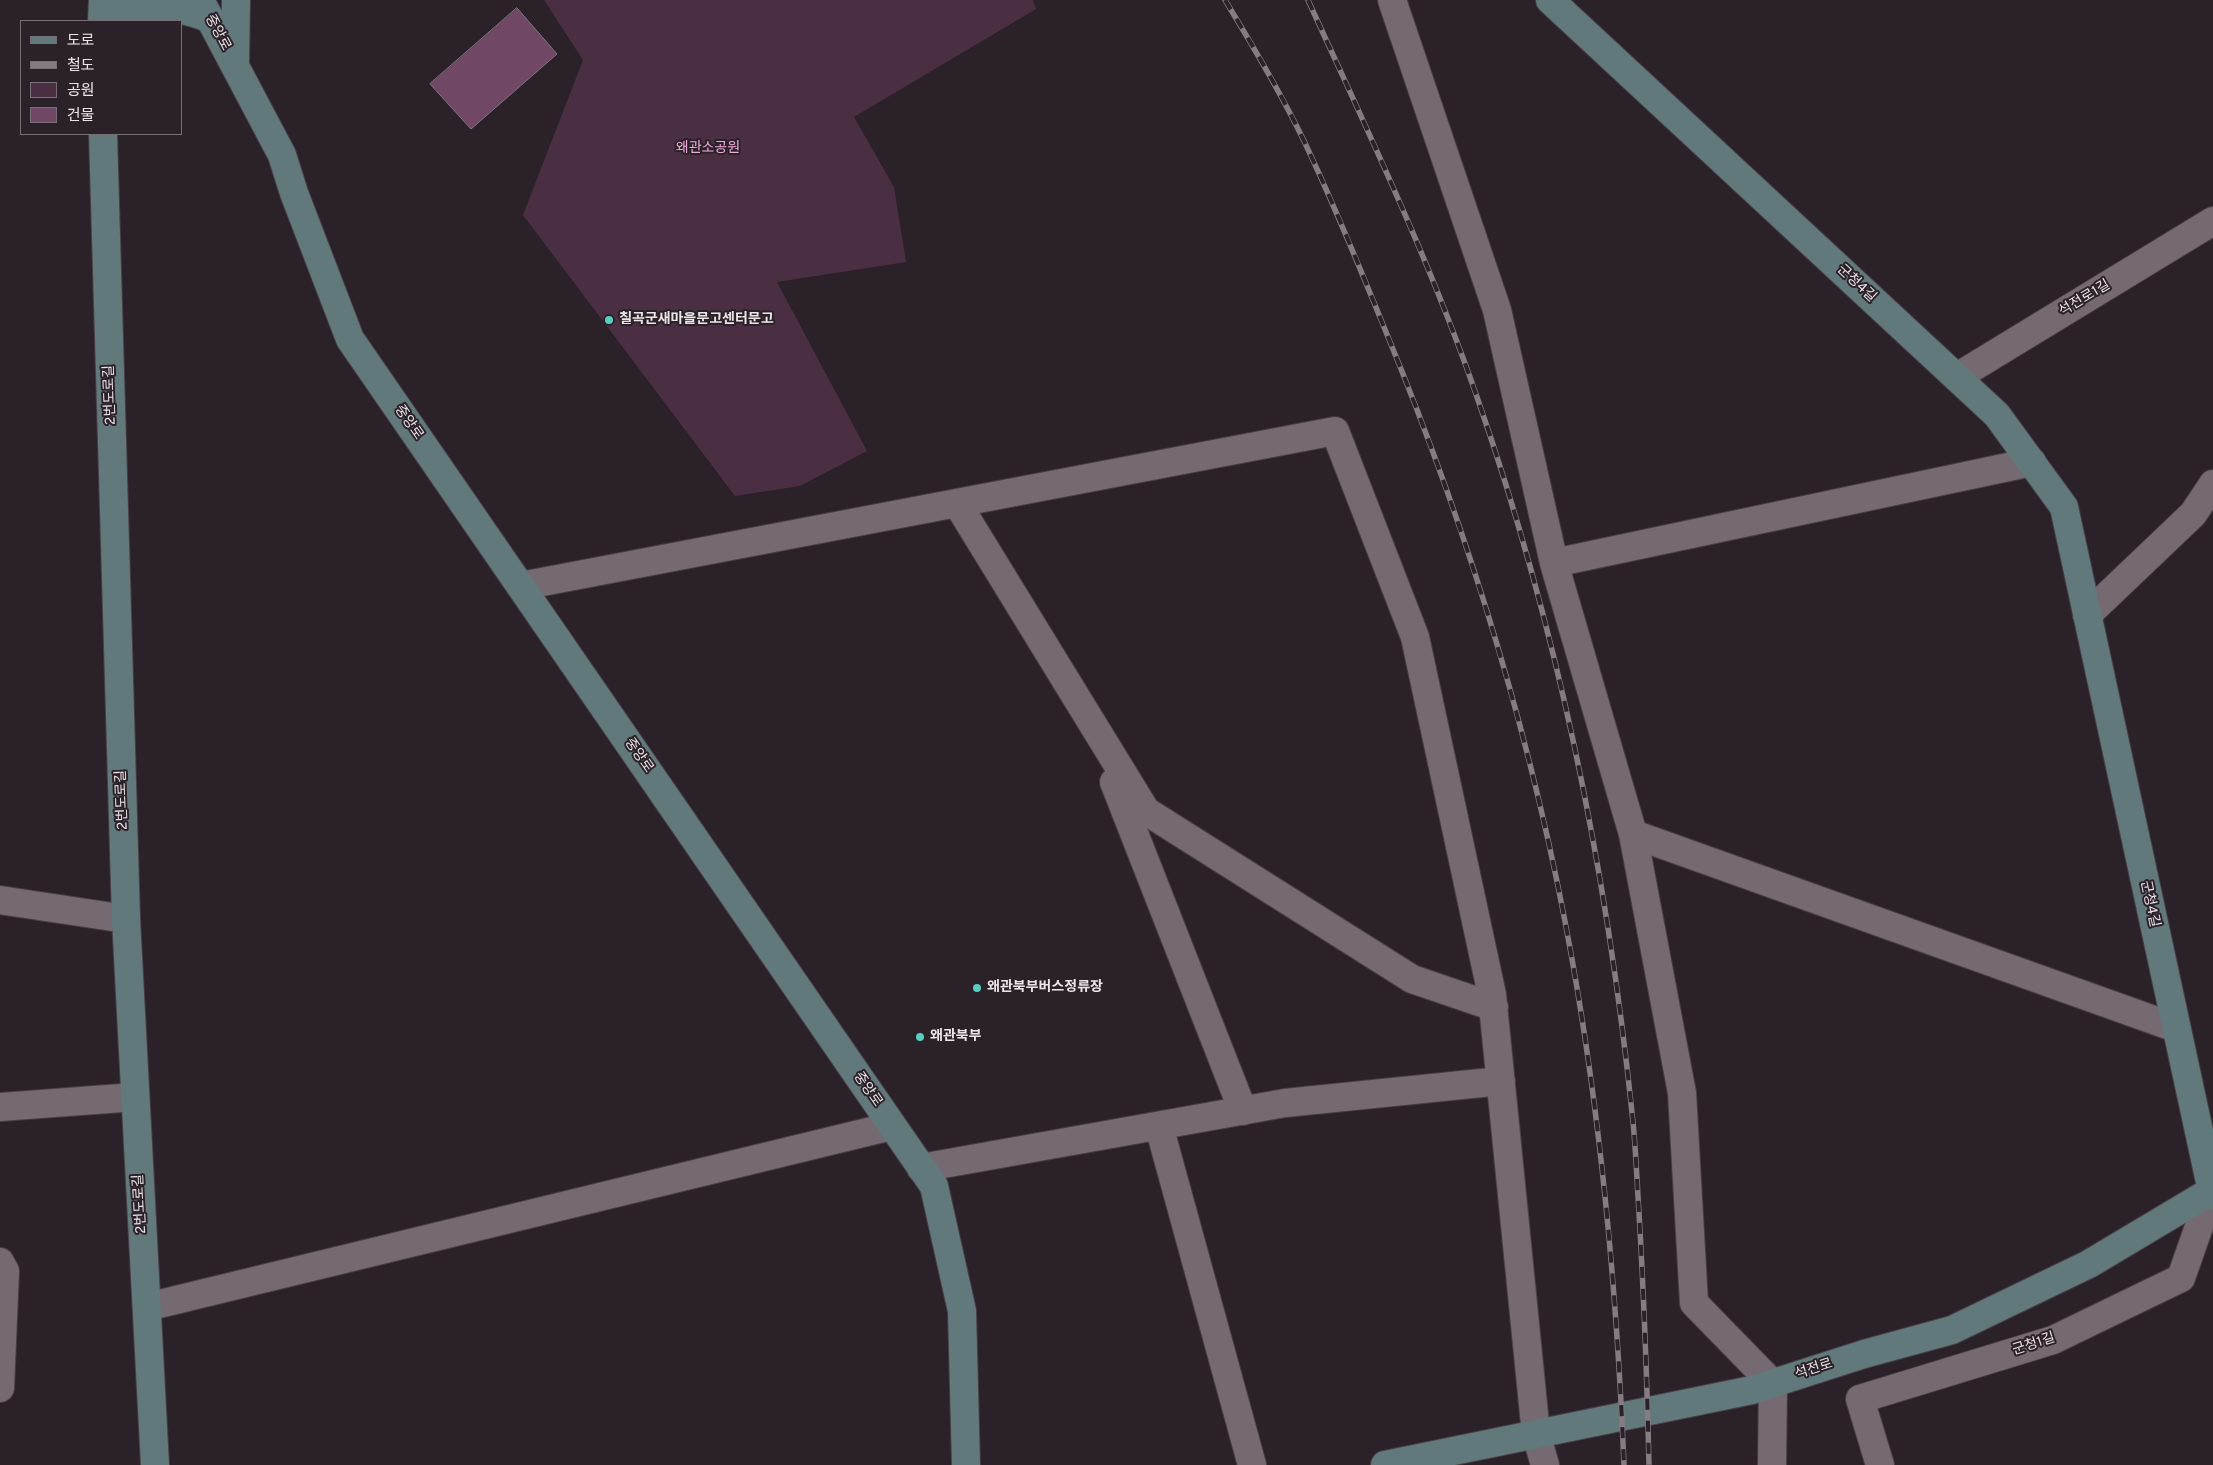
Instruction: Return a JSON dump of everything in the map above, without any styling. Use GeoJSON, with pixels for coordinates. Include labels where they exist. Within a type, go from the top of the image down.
{"type":"FeatureCollection","features":[{"type":"Feature","properties":{"kind":"street","name":"중앙로"},"geometry":{"type":"LineString","coordinates":[[235,66],[236,0]]}},
{"type":"Feature","properties":{"kind":"street"},"geometry":{"type":"LineString","coordinates":[[1392,0],[1497,310],[1554,563],[1633,834],[1682,1093],[1694,1303],[1773,1384],[1772,1465]]}},
{"type":"Feature","properties":{"kind":"street","name":"군청4길"},"geometry":{"type":"LineString","coordinates":[[1550,0],[1997,415],[2064,508],[2212,1193]]}},
{"type":"Feature","properties":{"kind":"street"},"geometry":{"type":"LineString","coordinates":[[114,11],[140,7],[204,9]]}},
{"type":"Feature","properties":{"kind":"street","name":"중앙로"},"geometry":{"type":"LineString","coordinates":[[204,9],[282,155],[294,193],[350,339],[934,1186],[962,1311],[966,1465]]}},
{"type":"Feature","properties":{"kind":"street","name":"2번도로길"},"geometry":{"type":"LineString","coordinates":[[103,135],[126,918],[155,1465]]}},
{"type":"Feature","properties":{"kind":"street","name":"석전로1길"},"geometry":{"type":"LineString","coordinates":[[1957,377],[2213,221]]}},
{"type":"Feature","properties":{"kind":"street"},"geometry":{"type":"LineString","coordinates":[[521,586],[1335,430],[1415,637],[1494,1007],[1536,1434],[1545,1465]]}},
{"type":"Feature","properties":{"kind":"street"},"geometry":{"type":"LineString","coordinates":[[1554,563],[2032,462]]}},
{"type":"Feature","properties":{"kind":"street"},"geometry":{"type":"LineString","coordinates":[[2087,615],[2193,514],[2213,484]]}},
{"type":"Feature","properties":{"kind":"street"},"geometry":{"type":"LineString","coordinates":[[957,503],[1146,811],[1412,979],[1494,1007]]}},
{"type":"Feature","properties":{"kind":"street"},"geometry":{"type":"LineString","coordinates":[[1088,716],[1243,1111]]}},
{"type":"Feature","properties":{"kind":"street"},"geometry":{"type":"LineString","coordinates":[[1633,834],[2176,1028]]}},
{"type":"Feature","properties":{"kind":"street"},"geometry":{"type":"LineString","coordinates":[[0,900],[126,918]]}},
{"type":"Feature","properties":{"kind":"street"},"geometry":{"type":"LineString","coordinates":[[921,1168],[1285,1103],[1501,1081]]}},
{"type":"Feature","properties":{"kind":"street"},"geometry":{"type":"LineString","coordinates":[[0,1107],[135,1097]]}},
{"type":"Feature","properties":{"kind":"street"},"geometry":{"type":"LineString","coordinates":[[146,1307],[892,1126]]}},
{"type":"Feature","properties":{"kind":"street"},"geometry":{"type":"LineString","coordinates":[[1159,1126],[1252,1465]]}},
{"type":"Feature","properties":{"kind":"street","name":"석전로"},"geometry":{"type":"LineString","coordinates":[[1385,1465],[1752,1390],[1864,1354],[1952,1330],[2089,1264],[2212,1193]]}},
{"type":"Feature","properties":{"kind":"street","name":"군청1길"},"geometry":{"type":"LineString","coordinates":[[1880,1465],[1860,1399],[2053,1340],[2181,1278],[2212,1193]]}},
{"type":"Feature","properties":{"kind":"street"},"geometry":{"type":"LineString","coordinates":[[0,1262],[5,1271],[0,1388]]}},
{"type":"Feature","properties":{"kind":"green space","name":"왜관소공원"},"geometry":{"type":"Polygon","coordinates":[[[544,0],[1033,0],[1036,9],[854,117],[894,187],[906,262],[777,282],[867,451],[800,486],[735,496],[523,215],[583,60],[544,0]]]}},
{"type":"Feature","properties":{"kind":"building"},"geometry":{"type":"Polygon","coordinates":[[[517,8],[557,54],[471,129],[430,84],[517,8]]]}},
{"type":"Feature","properties":{"kind":"railway"},"geometry":{"type":"LineString","coordinates":[[1225,0],[1276,87],[1304,141],[1376,308],[1445,485],[1496,641],[1518,720],[1539,799],[1557,879],[1583,1022],[1592,1085],[1607,1212],[1617,1338],[1624,1465]]}},
{"type":"Feature","properties":{"kind":"railway"},"geometry":{"type":"LineString","coordinates":[[1308,0],[1398,198],[1460,349],[1507,488],[1556,666],[1576,756],[1610,939],[1633,1122],[1644,1308],[1649,1465]]}},
{"type":"Feature","properties":{"kind":"place","name":"칠곡군새마을문고센터문고"},"geometry":{"type":"Point","coordinates":[609,320]}},
{"type":"Feature","properties":{"kind":"place","name":"왜관북부버스정류장"},"geometry":{"type":"Point","coordinates":[977,988]}},
{"type":"Feature","properties":{"kind":"place","name":"왜관북부"},"geometry":{"type":"Point","coordinates":[920,1037]}}]}
